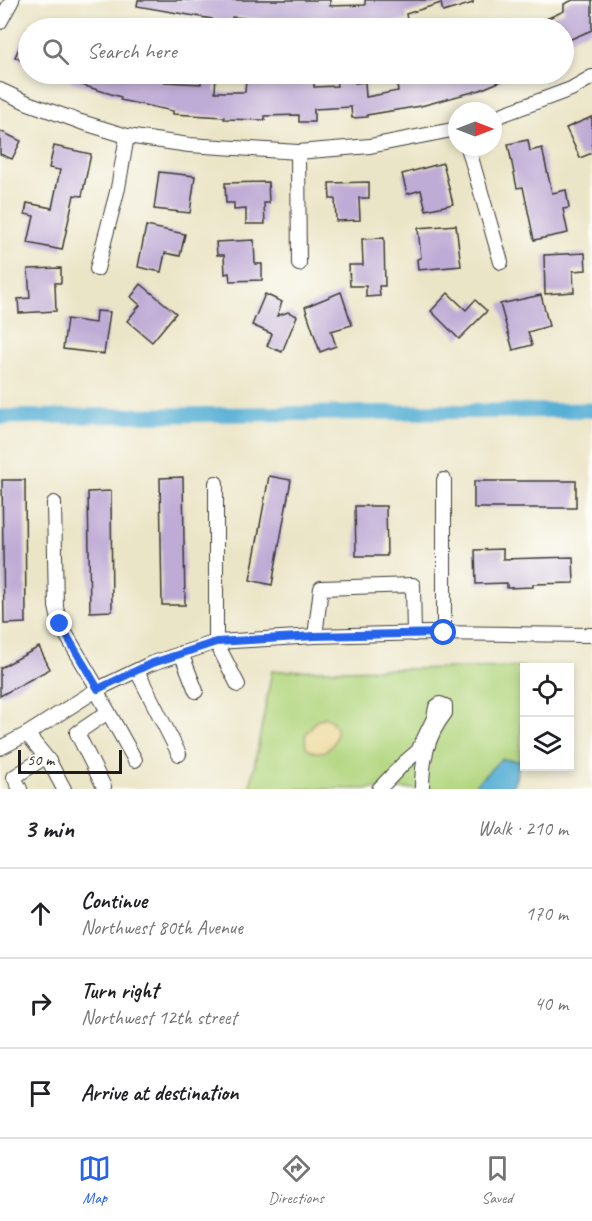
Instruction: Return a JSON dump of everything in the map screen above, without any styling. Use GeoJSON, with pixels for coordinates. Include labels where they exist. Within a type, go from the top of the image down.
{"type":"FeatureCollection","features":[{"type":"Feature","properties":{"kind":"street"},"geometry":{"type":"LineString","coordinates":[[0,22],[12,0]]}},
{"type":"Feature","properties":{"kind":"street"},"geometry":{"type":"LineString","coordinates":[[502,115],[571,89],[592,77]]}},
{"type":"Feature","properties":{"kind":"street"},"geometry":{"type":"LineString","coordinates":[[0,90],[28,103],[127,136],[189,145],[298,152],[370,146],[448,131]]}},
{"type":"Feature","properties":{"kind":"street"},"geometry":{"type":"LineString","coordinates":[[98,269],[118,188],[127,136]]}},
{"type":"Feature","properties":{"kind":"street"},"geometry":{"type":"LineString","coordinates":[[298,152],[299,264]]}},
{"type":"Feature","properties":{"kind":"street"},"geometry":{"type":"LineString","coordinates":[[471,156],[501,261]]}},
{"type":"Feature","properties":{"kind":"street"},"geometry":{"type":"LineString","coordinates":[[444,480],[444,633]]}},
{"type":"Feature","properties":{"kind":"street"},"geometry":{"type":"LineString","coordinates":[[216,483],[216,642],[237,685]]}},
{"type":"Feature","properties":{"kind":"street"},"geometry":{"type":"LineString","coordinates":[[54,503],[56,607],[60,624],[135,760]]}},
{"type":"Feature","properties":{"kind":"street"},"geometry":{"type":"LineString","coordinates":[[315,636],[321,588],[413,585],[414,633]]}},
{"type":"Feature","properties":{"kind":"street"},"geometry":{"type":"LineString","coordinates":[[0,748],[27,734],[97,690],[181,653],[216,642],[414,633],[592,635]]}},
{"type":"Feature","properties":{"kind":"street"},"geometry":{"type":"LineString","coordinates":[[181,653],[196,691]]}},
{"type":"Feature","properties":{"kind":"street"},"geometry":{"type":"LineString","coordinates":[[137,671],[179,754]]}},
{"type":"Feature","properties":{"kind":"street"},"geometry":{"type":"LineString","coordinates":[[379,789],[404,762],[418,751],[434,718],[436,707],[440,704],[445,706],[445,713],[434,729],[424,753],[422,789]]}},
{"type":"Feature","properties":{"kind":"street"},"geometry":{"type":"LineString","coordinates":[[104,787],[77,733],[108,712]]}},
{"type":"Feature","properties":{"kind":"street"},"geometry":{"type":"LineString","coordinates":[[27,734],[45,757],[64,789]]}},
{"type":"Feature","properties":{"kind":"street"},"geometry":{"type":"LineString","coordinates":[[20,789],[14,777],[45,757]]}},
{"type":"Feature","properties":{"kind":"green space"},"geometry":{"type":"Polygon","coordinates":[[[520,667],[520,761],[513,789],[250,789],[272,671],[520,667]]]}},
{"type":"Feature","properties":{"kind":"sand"},"geometry":{"type":"Polygon","coordinates":[[[325,717],[333,723],[336,737],[328,749],[314,752],[306,747],[305,735],[316,721],[325,717]]]}},
{"type":"Feature","properties":{"kind":"water"},"geometry":{"type":"Polygon","coordinates":[[[501,759],[520,761],[513,789],[471,789],[501,759]]]}},
{"type":"Feature","properties":{"kind":"building"},"geometry":{"type":"Polygon","coordinates":[[[138,0],[330,0],[330,6],[365,5],[365,0],[473,0],[473,3],[443,12],[441,3],[406,14],[407,18],[206,18],[137,6],[138,0]]]}},
{"type":"Feature","properties":{"kind":"building"},"geometry":{"type":"Polygon","coordinates":[[[573,0],[592,0],[592,30],[574,38],[574,18],[548,18],[564,11],[564,4],[573,0]]]}},
{"type":"Feature","properties":{"kind":"building"},"geometry":{"type":"Polygon","coordinates":[[[78,84],[215,84],[215,92],[245,92],[246,84],[314,84],[314,87],[365,84],[366,97],[398,91],[397,84],[494,84],[421,106],[367,115],[367,117],[352,118],[351,107],[314,109],[314,122],[299,122],[299,115],[265,116],[265,120],[173,114],[173,111],[120,100],[121,97],[78,84]]]}},
{"type":"Feature","properties":{"kind":"building"},"geometry":{"type":"Polygon","coordinates":[[[592,117],[592,153],[580,158],[566,128],[592,117]]]}},
{"type":"Feature","properties":{"kind":"building"},"geometry":{"type":"Polygon","coordinates":[[[0,131],[21,141],[12,159],[0,154],[0,131]]]}},
{"type":"Feature","properties":{"kind":"building"},"geometry":{"type":"Polygon","coordinates":[[[528,140],[530,151],[542,148],[552,193],[566,190],[569,208],[563,209],[568,233],[534,240],[523,187],[517,188],[508,144],[528,140]]]}},
{"type":"Feature","properties":{"kind":"building"},"geometry":{"type":"Polygon","coordinates":[[[54,146],[91,154],[82,196],[74,195],[62,250],[28,243],[34,216],[25,214],[27,203],[52,208],[60,170],[49,168],[54,146]]]}},
{"type":"Feature","properties":{"kind":"building"},"geometry":{"type":"Polygon","coordinates":[[[443,163],[453,204],[426,210],[421,190],[407,194],[402,174],[443,163]]]}},
{"type":"Feature","properties":{"kind":"building"},"geometry":{"type":"Polygon","coordinates":[[[159,172],[195,176],[190,213],[154,209],[159,172]]]}},
{"type":"Feature","properties":{"kind":"building"},"geometry":{"type":"Polygon","coordinates":[[[268,182],[269,203],[264,203],[265,224],[246,224],[246,209],[234,210],[234,203],[226,203],[225,183],[268,182]]]}},
{"type":"Feature","properties":{"kind":"building"},"geometry":{"type":"Polygon","coordinates":[[[369,182],[369,198],[359,198],[360,220],[336,221],[335,199],[330,199],[329,183],[369,182]]]}},
{"type":"Feature","properties":{"kind":"building"},"geometry":{"type":"Polygon","coordinates":[[[456,225],[461,266],[418,270],[417,259],[421,258],[418,228],[456,225]]]}},
{"type":"Feature","properties":{"kind":"building"},"geometry":{"type":"Polygon","coordinates":[[[146,226],[185,234],[180,256],[165,253],[161,272],[138,267],[146,226]]]}},
{"type":"Feature","properties":{"kind":"building"},"geometry":{"type":"Polygon","coordinates":[[[384,238],[385,286],[379,286],[380,296],[366,297],[366,286],[350,286],[349,265],[363,265],[362,239],[384,238]]]}},
{"type":"Feature","properties":{"kind":"building"},"geometry":{"type":"Polygon","coordinates":[[[254,240],[255,264],[262,264],[262,280],[230,281],[229,273],[225,274],[224,255],[217,255],[216,242],[254,240]]]}},
{"type":"Feature","properties":{"kind":"building"},"geometry":{"type":"Polygon","coordinates":[[[585,253],[586,270],[573,271],[574,292],[545,294],[544,255],[585,253]]]}},
{"type":"Feature","properties":{"kind":"building"},"geometry":{"type":"Polygon","coordinates":[[[61,268],[61,283],[55,283],[56,311],[19,313],[18,299],[30,298],[28,269],[61,268]]]}},
{"type":"Feature","properties":{"kind":"building"},"geometry":{"type":"Polygon","coordinates":[[[141,284],[176,313],[152,342],[127,321],[140,305],[131,297],[141,284]]]}},
{"type":"Feature","properties":{"kind":"building"},"geometry":{"type":"Polygon","coordinates":[[[341,292],[352,325],[331,331],[336,346],[320,352],[305,307],[341,292]]]}},
{"type":"Feature","properties":{"kind":"building"},"geometry":{"type":"Polygon","coordinates":[[[448,293],[466,310],[475,300],[487,311],[459,339],[431,311],[448,293]]]}},
{"type":"Feature","properties":{"kind":"building"},"geometry":{"type":"Polygon","coordinates":[[[265,294],[282,302],[277,316],[288,312],[297,316],[282,352],[267,346],[272,334],[252,325],[265,294]]]}},
{"type":"Feature","properties":{"kind":"building"},"geometry":{"type":"Polygon","coordinates":[[[541,295],[549,326],[528,332],[532,345],[513,350],[500,304],[541,295]]]}},
{"type":"Feature","properties":{"kind":"building"},"geometry":{"type":"Polygon","coordinates":[[[96,311],[110,312],[104,354],[63,349],[67,319],[95,323],[96,311]]]}},
{"type":"Feature","properties":{"kind":"building"},"geometry":{"type":"Polygon","coordinates":[[[269,476],[291,480],[272,585],[250,580],[269,476]]]}},
{"type":"Feature","properties":{"kind":"building"},"geometry":{"type":"Polygon","coordinates":[[[183,477],[185,605],[162,605],[160,478],[183,477]]]}},
{"type":"Feature","properties":{"kind":"building"},"geometry":{"type":"Polygon","coordinates":[[[2,480],[25,480],[26,623],[4,624],[2,480]]]}},
{"type":"Feature","properties":{"kind":"building"},"geometry":{"type":"Polygon","coordinates":[[[474,481],[576,481],[576,508],[474,508],[474,481]]]}},
{"type":"Feature","properties":{"kind":"building"},"geometry":{"type":"Polygon","coordinates":[[[111,491],[112,611],[90,612],[88,492],[111,491]]]}},
{"type":"Feature","properties":{"kind":"building"},"geometry":{"type":"Polygon","coordinates":[[[355,506],[386,506],[387,556],[356,556],[355,506]]]}},
{"type":"Feature","properties":{"kind":"building"},"geometry":{"type":"Polygon","coordinates":[[[503,549],[503,559],[573,557],[574,583],[533,584],[533,587],[507,588],[507,583],[476,584],[475,550],[503,549]]]}},
{"type":"Feature","properties":{"kind":"building"},"geometry":{"type":"Polygon","coordinates":[[[39,647],[50,669],[0,696],[0,668],[39,647]]]}},
{"type":"Feature","properties":{"kind":"waterway"},"geometry":{"type":"LineString","coordinates":[[0,417],[592,410]]}},
{"type":"Feature","properties":{"kind":"route"},"geometry":{"type":"LineString","coordinates":[[60,624],[98,689],[150,664],[216,642],[315,636],[444,633]]}}]}
